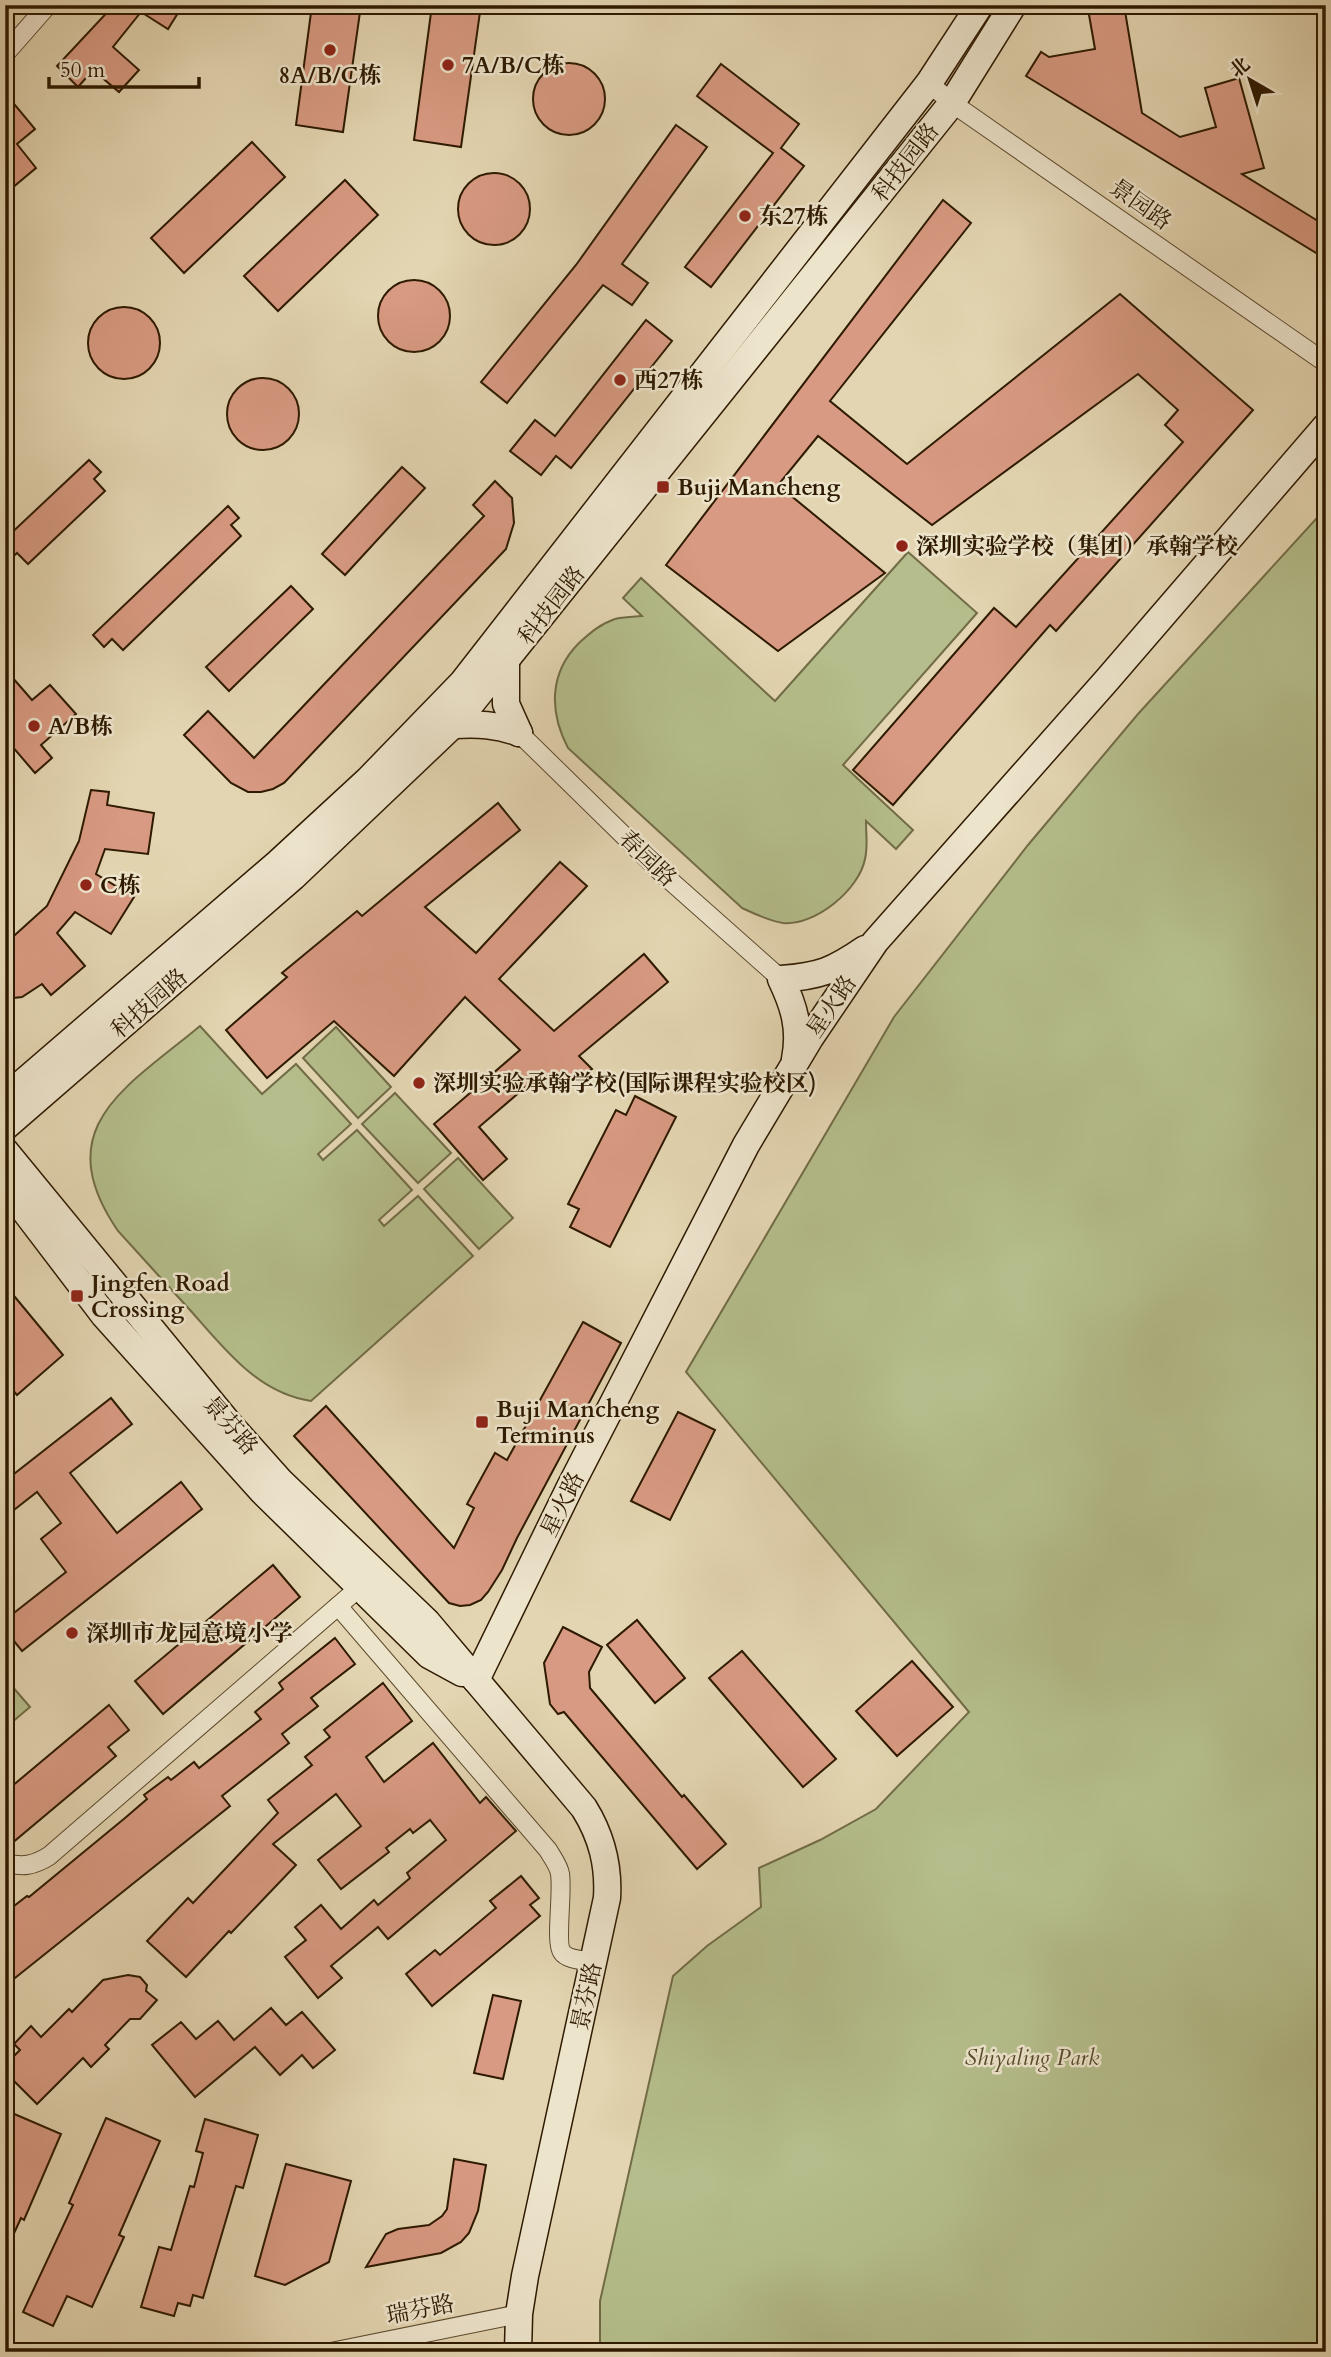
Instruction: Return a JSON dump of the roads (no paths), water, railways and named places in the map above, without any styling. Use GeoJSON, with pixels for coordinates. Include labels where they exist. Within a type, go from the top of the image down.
{"type":"FeatureCollection","features":[{"type":"Feature","properties":{"kind":"street"},"geometry":{"type":"LineString","coordinates":[[5,54],[48,5]]}},
{"type":"Feature","properties":{"kind":"street","name":"科技园路"},"geometry":{"type":"LineString","coordinates":[[5,1098],[278,863],[368,780],[463,682],[929,83],[980,5]]}},
{"type":"Feature","properties":{"kind":"street","name":"科技园路"},"geometry":{"type":"LineString","coordinates":[[5,1127],[293,877],[454,725],[951,103],[1013,5]]}},
{"type":"Feature","properties":{"kind":"street","name":"景园路"},"geometry":{"type":"LineString","coordinates":[[929,83],[951,103],[1326,363]]}},
{"type":"Feature","properties":{"kind":"street","name":"星火路"},"geometry":{"type":"LineString","coordinates":[[476,1680],[570,1487],[727,1181],[794,1062],[875,942],[1107,680],[1326,426]]}},
{"type":"Feature","properties":{"kind":"street","name":"春园路"},"geometry":{"type":"LineString","coordinates":[[506,662],[506,704],[519,733],[665,876],[781,979],[792,1003],[797,1023],[798,1041],[794,1062]]}},
{"type":"Feature","properties":{"kind":"street"},"geometry":{"type":"LineString","coordinates":[[454,725],[488,725],[519,733]]}},
{"type":"Feature","properties":{"kind":"street"},"geometry":{"type":"LineString","coordinates":[[781,979],[817,975],[835,969],[875,942]]}},
{"type":"Feature","properties":{"kind":"street","name":"景芬路"},"geometry":{"type":"LineString","coordinates":[[5,1151],[246,1444],[280,1481],[427,1622],[584,1808],[594,1824],[606,1860],[607,1898],[533,2237],[519,2314],[518,2352]]}},
{"type":"Feature","properties":{"kind":"street","name":"景芬路"},"geometry":{"type":"LineString","coordinates":[[5,1185],[104,1315],[263,1492],[429,1655],[476,1680]]}},
{"type":"Feature","properties":{"kind":"street"},"geometry":{"type":"LineString","coordinates":[[5,1863],[22,1867],[34,1865],[49,1856],[360,1587]]}},
{"type":"Feature","properties":{"kind":"street"},"geometry":{"type":"LineString","coordinates":[[338,1606],[548,1850],[560,1871],[562,1899],[558,1940],[561,1952],[568,1957],[593,1962]]}},
{"type":"Feature","properties":{"kind":"street","name":"瑞芬路"},"geometry":{"type":"LineString","coordinates":[[331,2352],[519,2314]]}},
{"type":"Feature","properties":{"kind":"place","name":"8A/B/C栋"},"geometry":{"type":"Point","coordinates":[330,50]}},
{"type":"Feature","properties":{"kind":"place","name":"7A/B/C栋"},"geometry":{"type":"Point","coordinates":[448,65]}},
{"type":"Feature","properties":{"kind":"place","name":"东27栋"},"geometry":{"type":"Point","coordinates":[745,216]}},
{"type":"Feature","properties":{"kind":"place","name":"西27栋"},"geometry":{"type":"Point","coordinates":[620,380]}},
{"type":"Feature","properties":{"kind":"place","name":"Buji Mancheng"},"geometry":{"type":"Point","coordinates":[663,487]}},
{"type":"Feature","properties":{"kind":"place","name":"深圳实验学校（集团）承翰学校"},"geometry":{"type":"Point","coordinates":[902,546]}},
{"type":"Feature","properties":{"kind":"place","name":"A/B栋"},"geometry":{"type":"Point","coordinates":[34,726]}},
{"type":"Feature","properties":{"kind":"place","name":"C栋"},"geometry":{"type":"Point","coordinates":[86,885]}},
{"type":"Feature","properties":{"kind":"place","name":"深圳实验承翰学校(国际课程实验校区)"},"geometry":{"type":"Point","coordinates":[419,1083]}},
{"type":"Feature","properties":{"kind":"place","name":"Jingfen Road Crossing"},"geometry":{"type":"Point","coordinates":[77,1296]}},
{"type":"Feature","properties":{"kind":"place","name":"Buji Mancheng Terminus"},"geometry":{"type":"Point","coordinates":[482,1422]}},
{"type":"Feature","properties":{"kind":"place","name":"深圳市龙园意境小学"},"geometry":{"type":"Point","coordinates":[72,1633]}},
{"type":"Feature","properties":{"kind":"park label","name":"Shiyaling Park"},"geometry":{"type":"Point","coordinates":[1032,2057]}}]}
